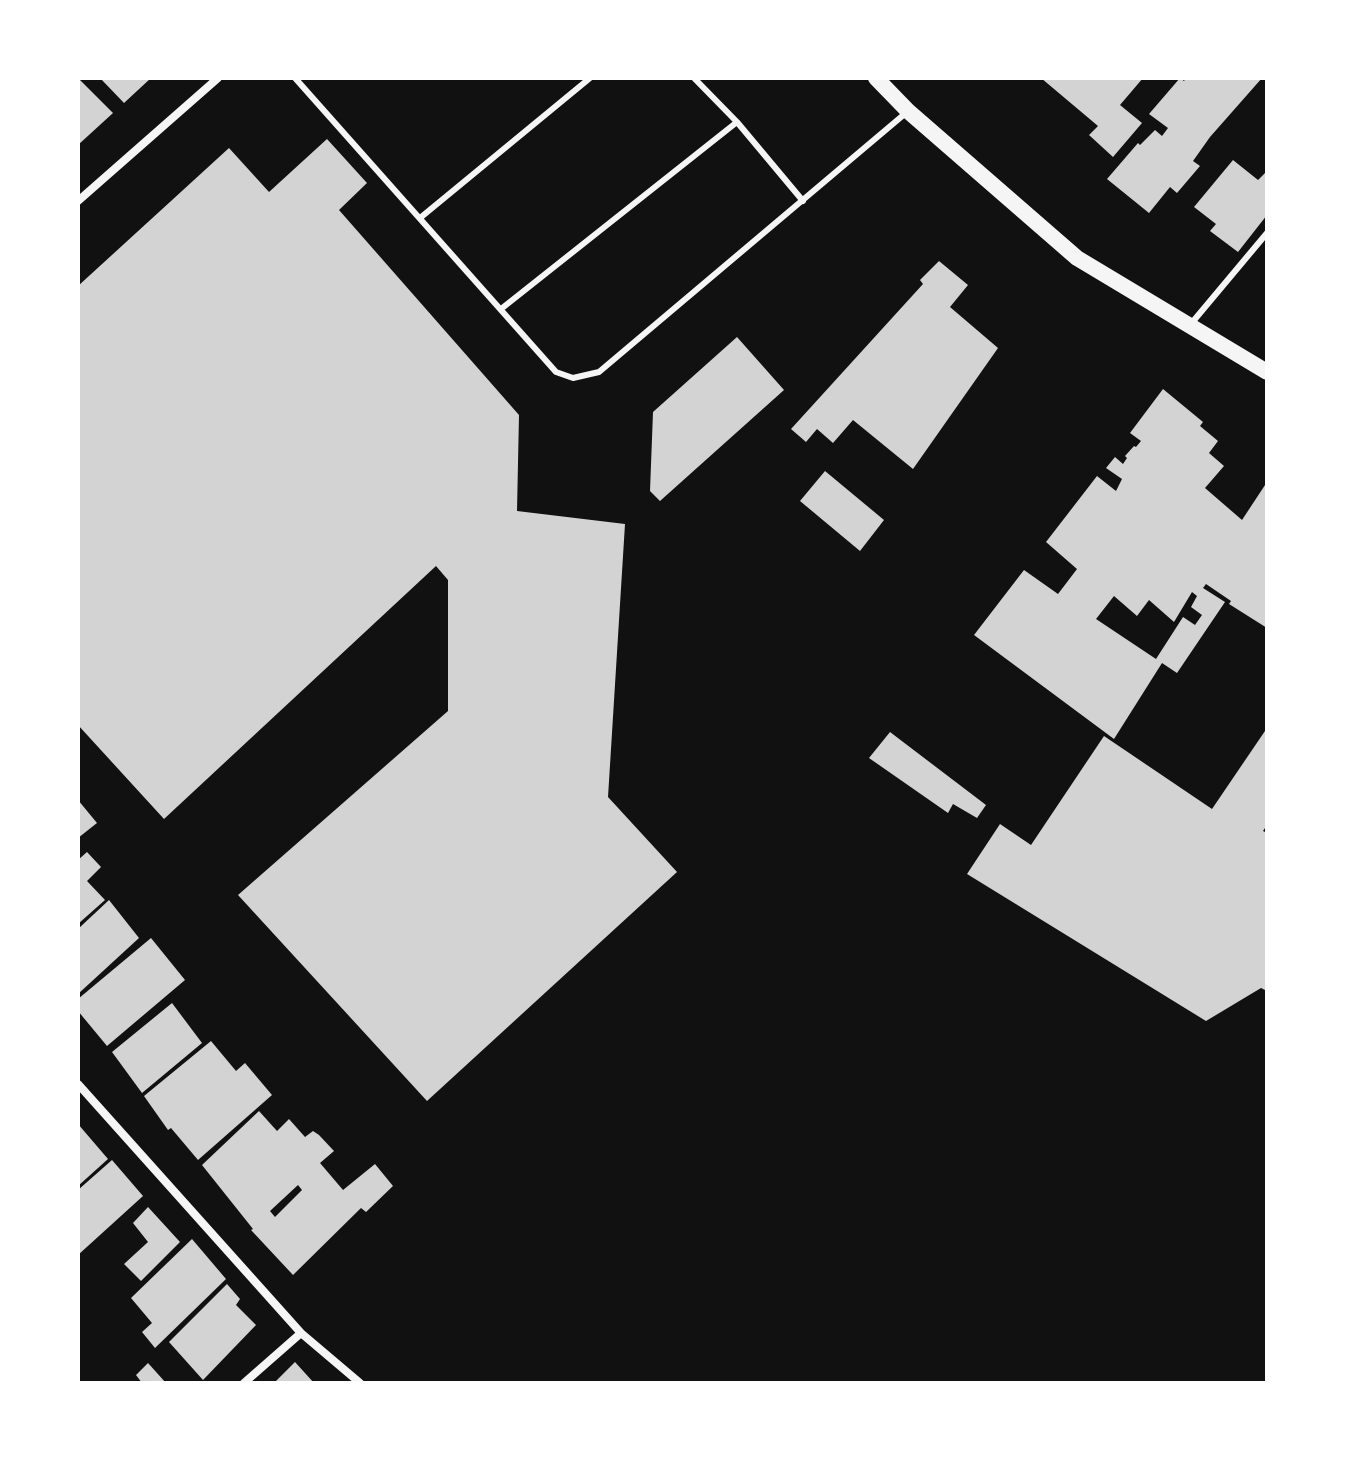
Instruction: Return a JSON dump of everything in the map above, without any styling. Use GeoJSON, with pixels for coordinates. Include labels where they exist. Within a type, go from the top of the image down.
{"type":"FeatureCollection","features":[{"type":"Feature","properties":{"kind":"main road"},"geometry":{"type":"LineString","coordinates":[[876,78],[908,111],[1077,258],[1267,372]]}},
{"type":"Feature","properties":{"kind":"street"},"geometry":{"type":"LineString","coordinates":[[78,201],[218,78]]}},
{"type":"Feature","properties":{"kind":"street"},"geometry":{"type":"LineString","coordinates":[[78,1084],[301,1333],[360,1383]]}},
{"type":"Feature","properties":{"kind":"street"},"geometry":{"type":"LineString","coordinates":[[244,1383],[301,1333]]}},
{"type":"Feature","properties":{"kind":"lane"},"geometry":{"type":"LineString","coordinates":[[295,78],[556,372],[573,378],[599,372],[908,111]]}},
{"type":"Feature","properties":{"kind":"lane"},"geometry":{"type":"LineString","coordinates":[[420,218],[590,78]]}},
{"type":"Feature","properties":{"kind":"lane"},"geometry":{"type":"LineString","coordinates":[[694,78],[737,122],[803,201]]}},
{"type":"Feature","properties":{"kind":"lane"},"geometry":{"type":"LineString","coordinates":[[501,309],[737,122]]}},
{"type":"Feature","properties":{"kind":"lane"},"geometry":{"type":"LineString","coordinates":[[1190,325],[1267,233]]}},
{"type":"Feature","properties":{"kind":"building"},"geometry":{"type":"Polygon","coordinates":[[[78,78],[113,113],[78,145],[78,78]]]}},
{"type":"Feature","properties":{"kind":"building"},"geometry":{"type":"Polygon","coordinates":[[[100,78],[151,78],[124,103],[100,78]]]}},
{"type":"Feature","properties":{"kind":"building"},"geometry":{"type":"Polygon","coordinates":[[[1041,78],[1143,78],[1120,105],[1142,123],[1113,157],[1089,135],[1098,126],[1041,78]]]}},
{"type":"Feature","properties":{"kind":"building"},"geometry":{"type":"Polygon","coordinates":[[[1180,78],[1184,81],[1186,78],[1262,78],[1193,161],[1200,166],[1177,193],[1170,187],[1149,213],[1107,179],[1138,143],[1140,145],[1155,130],[1162,136],[1168,128],[1149,114],[1180,78]]]}},
{"type":"Feature","properties":{"kind":"building"},"geometry":{"type":"Polygon","coordinates":[[[327,139],[367,183],[339,210],[519,415],[517,511],[625,524],[608,797],[677,872],[427,1101],[238,895],[448,711],[448,580],[436,566],[164,819],[78,725],[78,286],[229,148],[269,192],[327,139]]]}},
{"type":"Feature","properties":{"kind":"building"},"geometry":{"type":"Polygon","coordinates":[[[1233,160],[1258,180],[1267,171],[1267,215],[1238,252],[1210,231],[1216,224],[1194,207],[1233,160]]]}},
{"type":"Feature","properties":{"kind":"building"},"geometry":{"type":"Polygon","coordinates":[[[939,261],[968,285],[950,307],[998,348],[913,469],[853,420],[833,443],[817,429],[806,442],[791,429],[923,284],[920,280],[939,261]]]}},
{"type":"Feature","properties":{"kind":"building"},"geometry":{"type":"Polygon","coordinates":[[[737,337],[784,390],[660,501],[650,491],[653,412],[737,337]]]}},
{"type":"Feature","properties":{"kind":"building"},"geometry":{"type":"Polygon","coordinates":[[[1163,389],[1203,422],[1200,426],[1218,441],[1209,453],[1224,466],[1205,488],[1242,520],[1267,482],[1267,628],[1229,604],[1231,601],[1206,584],[1203,588],[1225,602],[1177,673],[1162,663],[1114,739],[974,635],[1024,570],[1058,594],[1077,569],[1046,542],[1097,476],[1116,491],[1122,479],[1106,468],[1115,457],[1123,464],[1127,458],[1125,456],[1141,441],[1130,433],[1163,389]],[[1192,592],[1174,622],[1149,600],[1137,616],[1114,596],[1096,619],[1156,659],[1183,617],[1195,625],[1202,615],[1191,607],[1197,596],[1192,592]]]}},
{"type":"Feature","properties":{"kind":"building"},"geometry":{"type":"Polygon","coordinates":[[[825,471],[884,520],[860,551],[800,501],[825,471]]]}},
{"type":"Feature","properties":{"kind":"building"},"geometry":{"type":"Polygon","coordinates":[[[1267,728],[1267,825],[1263,831],[1267,833],[1267,991],[1261,988],[1206,1021],[967,874],[1000,824],[1031,845],[1104,736],[1212,809],[1267,728]]]}},
{"type":"Feature","properties":{"kind":"building"},"geometry":{"type":"Polygon","coordinates":[[[890,732],[986,805],[977,818],[953,804],[948,813],[869,758],[890,732]]]}},
{"type":"Feature","properties":{"kind":"building"},"geometry":{"type":"Polygon","coordinates":[[[78,800],[97,823],[78,838],[78,800]]]}},
{"type":"Feature","properties":{"kind":"building"},"geometry":{"type":"Polygon","coordinates":[[[87,852],[101,867],[87,881],[105,900],[78,924],[78,860],[87,852]]]}},
{"type":"Feature","properties":{"kind":"building"},"geometry":{"type":"Polygon","coordinates":[[[109,900],[139,938],[78,994],[78,929],[109,900]]]}},
{"type":"Feature","properties":{"kind":"building"},"geometry":{"type":"Polygon","coordinates":[[[151,938],[185,980],[107,1046],[78,1011],[78,999],[151,938]]]}},
{"type":"Feature","properties":{"kind":"building"},"geometry":{"type":"Polygon","coordinates":[[[172,1003],[202,1043],[142,1093],[112,1052],[172,1003]]]}},
{"type":"Feature","properties":{"kind":"building"},"geometry":{"type":"Polygon","coordinates":[[[211,1041],[236,1071],[245,1063],[272,1095],[198,1160],[171,1128],[168,1130],[144,1096],[211,1041]]]}},
{"type":"Feature","properties":{"kind":"building"},"geometry":{"type":"Polygon","coordinates":[[[259,1111],[277,1131],[289,1119],[305,1137],[313,1131],[319,1135],[334,1151],[320,1163],[343,1190],[375,1164],[393,1186],[366,1212],[361,1208],[293,1275],[251,1230],[202,1165],[259,1111]],[[298,1185],[270,1211],[275,1217],[302,1190],[298,1185]]]}},
{"type":"Feature","properties":{"kind":"building"},"geometry":{"type":"Polygon","coordinates":[[[78,1124],[108,1159],[78,1186],[78,1124]]]}},
{"type":"Feature","properties":{"kind":"building"},"geometry":{"type":"Polygon","coordinates":[[[112,1160],[143,1196],[78,1255],[78,1190],[112,1160]]]}},
{"type":"Feature","properties":{"kind":"building"},"geometry":{"type":"Polygon","coordinates":[[[148,1207],[180,1242],[141,1281],[124,1264],[148,1242],[133,1223],[148,1207]]]}},
{"type":"Feature","properties":{"kind":"building"},"geometry":{"type":"Polygon","coordinates":[[[192,1239],[226,1279],[155,1348],[142,1332],[152,1323],[131,1298],[192,1239]]]}},
{"type":"Feature","properties":{"kind":"building"},"geometry":{"type":"Polygon","coordinates":[[[227,1284],[240,1299],[236,1305],[256,1325],[203,1380],[169,1342],[227,1284]]]}},
{"type":"Feature","properties":{"kind":"building"},"geometry":{"type":"Polygon","coordinates":[[[295,1362],[314,1383],[274,1383],[295,1362]]]}},
{"type":"Feature","properties":{"kind":"building"},"geometry":{"type":"Polygon","coordinates":[[[148,1363],[166,1383],[142,1383],[136,1375],[148,1363]]]}}]}
